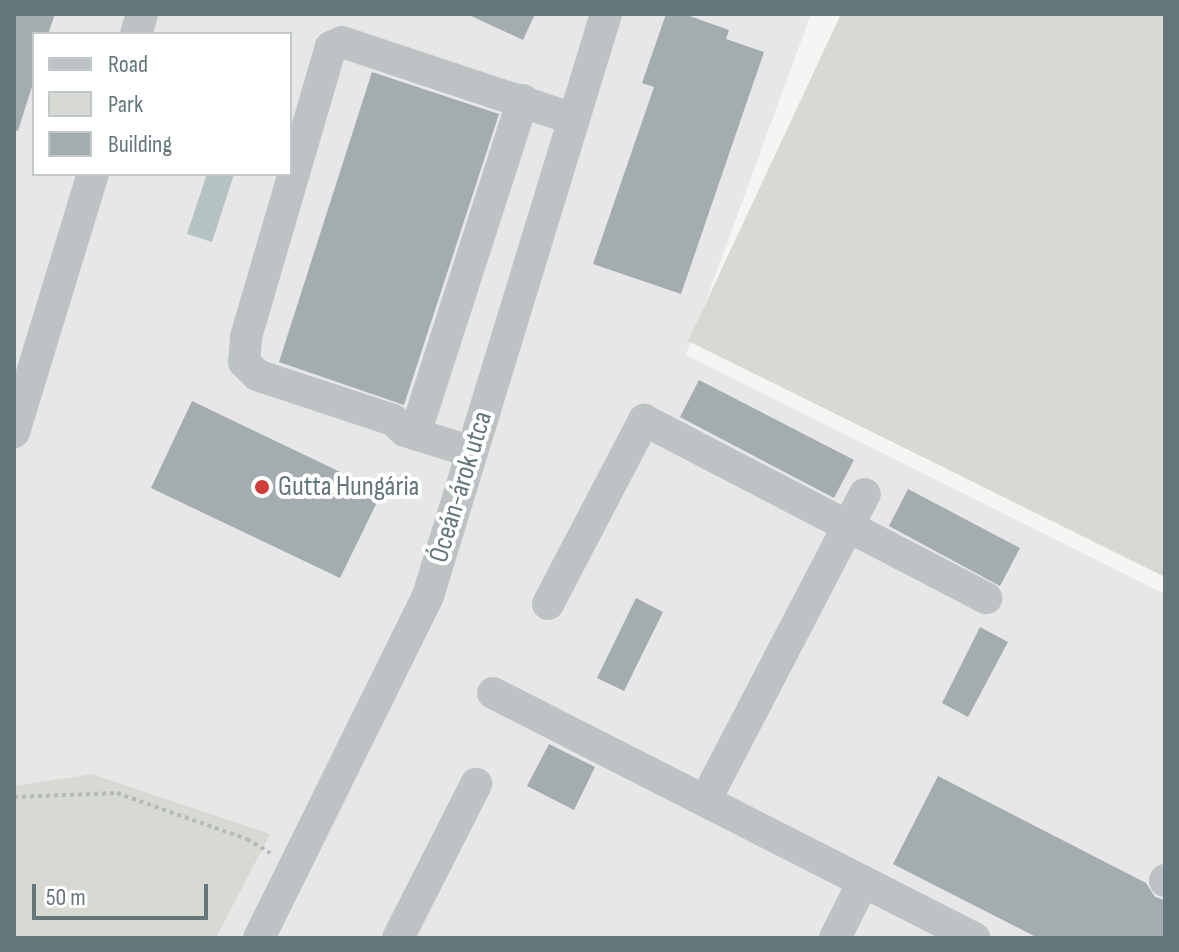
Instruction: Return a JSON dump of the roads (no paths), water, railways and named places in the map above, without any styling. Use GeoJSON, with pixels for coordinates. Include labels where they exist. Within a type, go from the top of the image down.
{"type":"FeatureCollection","features":[{"type":"Feature","properties":{"kind":"lane","name":"Óceán-árok utca"},"geometry":{"type":"LineString","coordinates":[[259,938],[296,870],[428,596],[606,14]]}},
{"type":"Feature","properties":{"kind":"lane"},"geometry":{"type":"LineString","coordinates":[[472,452],[415,434],[393,420],[257,375],[244,362],[246,337],[331,47],[342,42],[574,119]]}},
{"type":"Feature","properties":{"kind":"lane"},"geometry":{"type":"LineString","coordinates":[[415,434],[523,100]]}},
{"type":"Feature","properties":{"kind":"lane"},"geometry":{"type":"LineString","coordinates":[[14,432],[92,176]]}},
{"type":"Feature","properties":{"kind":"lane"},"geometry":{"type":"LineString","coordinates":[[548,604],[644,420],[986,598]]}},
{"type":"Feature","properties":{"kind":"lane"},"geometry":{"type":"LineString","coordinates":[[705,801],[865,494]]}},
{"type":"Feature","properties":{"kind":"lane"},"geometry":{"type":"LineString","coordinates":[[493,693],[974,938]]}},
{"type":"Feature","properties":{"kind":"lane"},"geometry":{"type":"LineString","coordinates":[[398,938],[476,784]]}},
{"type":"Feature","properties":{"kind":"lane"},"geometry":{"type":"LineString","coordinates":[[835,938],[863,882]]}},
{"type":"Feature","properties":{"kind":"place","name":"Gutta Hungária"},"geometry":{"type":"Point","coordinates":[262,487]}}]}
